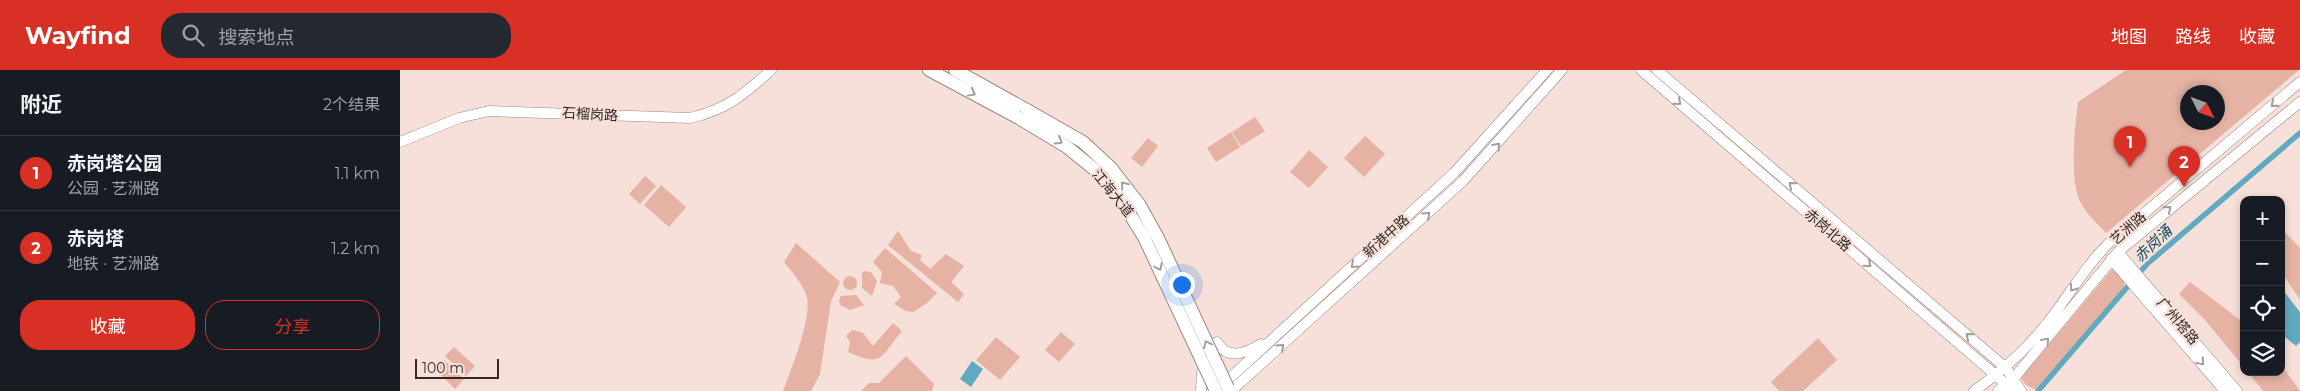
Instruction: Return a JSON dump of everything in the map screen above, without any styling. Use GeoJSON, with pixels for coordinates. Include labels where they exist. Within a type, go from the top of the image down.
{"type":"FeatureCollection","features":[{"type":"Feature","properties":{"kind":"highway","name":"江海大道"},"geometry":{"type":"LineString","coordinates":[[929,70],[1083,142],[1111,168],[1139,204],[1158,238],[1224,390]]}},
{"type":"Feature","properties":{"kind":"highway","name":"江海大道"},"geometry":{"type":"LineString","coordinates":[[955,70],[1022,114]]}},
{"type":"Feature","properties":{"kind":"main road","name":"石榴岗路"},"geometry":{"type":"LineString","coordinates":[[400,142],[459,118],[489,111],[690,118],[719,110],[735,101],[771,70]]}},
{"type":"Feature","properties":{"kind":"main road","name":"新港中路"},"geometry":{"type":"LineString","coordinates":[[1224,390],[1248,362],[1282,330],[1439,188],[1547,70]]}},
{"type":"Feature","properties":{"kind":"main road","name":"新港中路"},"geometry":{"type":"LineString","coordinates":[[1224,390],[1255,370],[1463,181],[1562,70]]}},
{"type":"Feature","properties":{"kind":"main road","name":"赤岗北路"},"geometry":{"type":"LineString","coordinates":[[1641,70],[1998,375],[2008,386],[2021,391]]}},
{"type":"Feature","properties":{"kind":"main road","name":"赤岗北路"},"geometry":{"type":"LineString","coordinates":[[1657,70],[2006,368],[2008,386]]}},
{"type":"Feature","properties":{"kind":"main road","name":"艺洲路"},"geometry":{"type":"LineString","coordinates":[[1974,391],[2006,368],[2044,327],[2102,250],[2300,82]]}},
{"type":"Feature","properties":{"kind":"main road","name":"艺洲路"},"geometry":{"type":"LineString","coordinates":[[2008,386],[2114,256],[2300,102]]}},
{"type":"Feature","properties":{"kind":"main road"},"geometry":{"type":"LineString","coordinates":[[1454,173],[1463,181]]}},
{"type":"Feature","properties":{"kind":"main road"},"geometry":{"type":"LineString","coordinates":[[1439,188],[1447,196]]}},
{"type":"Feature","properties":{"kind":"main road","name":"广州塔路"},"geometry":{"type":"LineString","coordinates":[[2114,256],[2225,391]]}},
{"type":"Feature","properties":{"kind":"main road","name":"广州塔路"},"geometry":{"type":"LineString","coordinates":[[2114,256],[2236,391]]}},
{"type":"Feature","properties":{"kind":"main road"},"geometry":{"type":"LineString","coordinates":[[1217,342],[1223,350],[1237,354],[1252,350],[1282,330]]}},
{"type":"Feature","properties":{"kind":"main road"},"geometry":{"type":"LineString","coordinates":[[1248,362],[1255,370]]}},
{"type":"Feature","properties":{"kind":"main road"},"geometry":{"type":"LineString","coordinates":[[1201,391],[1202,372]]}},
{"type":"Feature","properties":{"kind":"shaded area"},"geometry":{"type":"Polygon","coordinates":[[[2126,70],[2299,70],[2106,233],[2090,216],[2078,196],[2074,175],[2078,102],[2126,70]]]}},
{"type":"Feature","properties":{"kind":"shaded area"},"geometry":{"type":"Polygon","coordinates":[[[1255,117],[1265,131],[1241,146],[1232,132],[1255,117]]]}},
{"type":"Feature","properties":{"kind":"shaded area"},"geometry":{"type":"Polygon","coordinates":[[[1231,132],[1240,147],[1216,162],[1207,148],[1231,132]]]}},
{"type":"Feature","properties":{"kind":"shaded area"},"geometry":{"type":"Polygon","coordinates":[[[1365,136],[1385,154],[1364,177],[1344,158],[1365,136]]]}},
{"type":"Feature","properties":{"kind":"shaded area"},"geometry":{"type":"Polygon","coordinates":[[[1148,138],[1158,146],[1142,167],[1131,158],[1148,138]]]}},
{"type":"Feature","properties":{"kind":"shaded area"},"geometry":{"type":"Polygon","coordinates":[[[1309,150],[1328,167],[1309,188],[1290,172],[1309,150]]]}},
{"type":"Feature","properties":{"kind":"shaded area"},"geometry":{"type":"Polygon","coordinates":[[[645,176],[656,186],[640,204],[629,194],[645,176]]]}},
{"type":"Feature","properties":{"kind":"shaded area"},"geometry":{"type":"Polygon","coordinates":[[[661,185],[686,207],[669,227],[644,205],[661,185]]]}},
{"type":"Feature","properties":{"kind":"shaded area"},"geometry":{"type":"Polygon","coordinates":[[[898,231],[911,251],[922,255],[920,260],[930,269],[946,254],[964,266],[951,282],[964,294],[958,302],[888,245],[898,231]]]}},
{"type":"Feature","properties":{"kind":"shaded area"},"geometry":{"type":"Polygon","coordinates":[[[2285,232],[2300,248],[2300,300],[2285,277],[2285,232]]]}},
{"type":"Feature","properties":{"kind":"shaded area"},"geometry":{"type":"Polygon","coordinates":[[[796,243],[840,282],[831,301],[820,374],[811,391],[783,391],[801,342],[807,315],[808,303],[806,294],[799,281],[784,262],[796,243]]]}},
{"type":"Feature","properties":{"kind":"shaded area"},"geometry":{"type":"Polygon","coordinates":[[[885,248],[937,293],[927,303],[913,312],[906,311],[894,304],[901,297],[893,286],[880,283],[882,272],[873,262],[885,248]]]}},
{"type":"Feature","properties":{"kind":"shaded area"},"geometry":{"type":"Polygon","coordinates":[[[2113,268],[2124,280],[2124,287],[2036,390],[2026,385],[2021,378],[2113,268]]]}},
{"type":"Feature","properties":{"kind":"shaded area"},"geometry":{"type":"Polygon","coordinates":[[[865,271],[871,272],[877,281],[872,296],[862,288],[862,273],[865,271]]]}},
{"type":"Feature","properties":{"kind":"shaded area"},"geometry":{"type":"Polygon","coordinates":[[[850,276],[855,278],[857,283],[855,288],[850,290],[845,288],[843,283],[845,278],[850,276]]]}},
{"type":"Feature","properties":{"kind":"shaded area"},"geometry":{"type":"Polygon","coordinates":[[[2190,282],[2240,320],[2240,362],[2205,320],[2179,294],[2190,282]]]}},
{"type":"Feature","properties":{"kind":"shaded area"},"geometry":{"type":"Polygon","coordinates":[[[856,295],[864,305],[850,310],[840,305],[839,300],[841,296],[856,295]]]}},
{"type":"Feature","properties":{"kind":"shaded area"},"geometry":{"type":"Polygon","coordinates":[[[893,323],[902,331],[880,357],[868,359],[848,352],[850,342],[846,336],[852,330],[863,333],[873,346],[893,323]]]}},
{"type":"Feature","properties":{"kind":"shaded area"},"geometry":{"type":"Polygon","coordinates":[[[1061,332],[1075,344],[1059,362],[1045,350],[1061,332]]]}},
{"type":"Feature","properties":{"kind":"shaded area"},"geometry":{"type":"Polygon","coordinates":[[[996,337],[1020,357],[1000,380],[976,360],[996,337]]]}},
{"type":"Feature","properties":{"kind":"shaded area"},"geometry":{"type":"Polygon","coordinates":[[[1818,338],[1837,360],[1803,391],[1779,391],[1771,382],[1818,338]]]}},
{"type":"Feature","properties":{"kind":"shaded area"},"geometry":{"type":"Polygon","coordinates":[[[454,347],[475,366],[466,376],[445,356],[454,347]]]}},
{"type":"Feature","properties":{"kind":"shaded area"},"geometry":{"type":"Polygon","coordinates":[[[906,356],[934,384],[932,391],[861,391],[869,383],[879,383],[906,356]]]}},
{"type":"Feature","properties":{"kind":"shaded area"},"geometry":{"type":"Polygon","coordinates":[[[444,360],[464,379],[455,389],[435,369],[444,360]]]}},
{"type":"Feature","properties":{"kind":"shaded area"},"geometry":{"type":"Polygon","coordinates":[[[2285,370],[2300,391],[2263,391],[2251,376],[2285,376],[2285,370]]]}},
{"type":"Feature","properties":{"kind":"water"},"geometry":{"type":"Polygon","coordinates":[[[2285,293],[2300,312],[2300,342],[2296,346],[2285,337],[2285,293]]]}},
{"type":"Feature","properties":{"kind":"water"},"geometry":{"type":"Polygon","coordinates":[[[972,361],[983,369],[971,387],[960,379],[972,361]]]}},
{"type":"Feature","properties":{"kind":"waterway","name":"赤岗涌"},"geometry":{"type":"LineString","coordinates":[[2038,391],[2147,264],[2300,133]]}},
{"type":"Feature","properties":{"kind":"place","name":"赤岗塔公园"},"geometry":{"type":"Point","coordinates":[2130,167]}},
{"type":"Feature","properties":{"kind":"place","name":"赤岗塔"},"geometry":{"type":"Point","coordinates":[2184,187]}}]}
